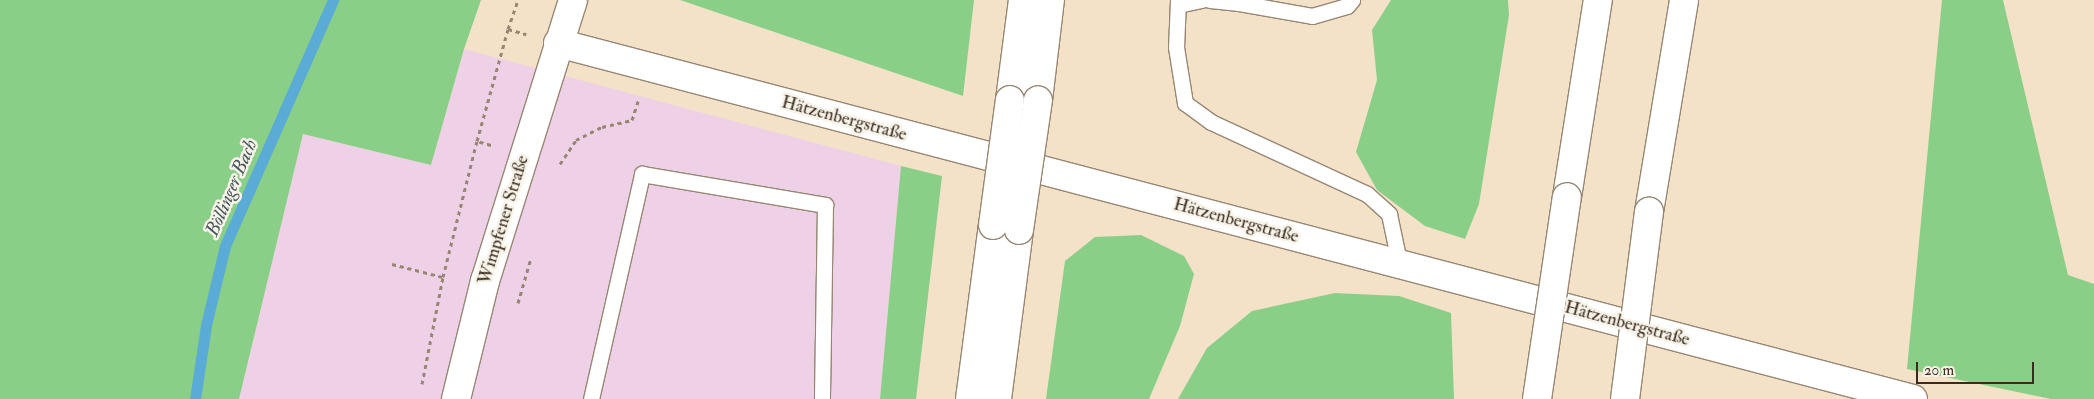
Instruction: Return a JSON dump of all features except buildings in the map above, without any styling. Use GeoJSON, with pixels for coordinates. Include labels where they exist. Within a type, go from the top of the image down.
{"type":"FeatureCollection","features":[{"type":"Feature","properties":{"kind":"main road","name":"Wimpfener Straße"},"geometry":{"type":"LineString","coordinates":[[456,399],[485,280],[558,42],[574,0]]}},
{"type":"Feature","properties":{"kind":"main road"},"geometry":{"type":"LineString","coordinates":[[997,399],[1006,228],[1010,100],[1023,0]]}},
{"type":"Feature","properties":{"kind":"main road"},"geometry":{"type":"LineString","coordinates":[[970,399],[1006,228],[1038,100],[1050,0]]}},
{"type":"Feature","properties":{"kind":"main road"},"geometry":{"type":"LineString","coordinates":[[1537,399],[1598,0]]}},
{"type":"Feature","properties":{"kind":"main road"},"geometry":{"type":"LineString","coordinates":[[1625,399],[1649,212],[1684,0]]}},
{"type":"Feature","properties":{"kind":"main road","name":"Hätzenbergstraße"},"geometry":{"type":"LineString","coordinates":[[558,42],[1400,266],[1913,399]]}},
{"type":"Feature","properties":{"kind":"lane"},"geometry":{"type":"LineString","coordinates":[[1200,0],[1178,2],[1176,47],[1185,103],[1211,122],[1367,194],[1389,214],[1400,266]]}},
{"type":"Feature","properties":{"kind":"lane"},"geometry":{"type":"LineString","coordinates":[[1210,0],[1239,3],[1312,16],[1347,6],[1352,0]]}},
{"type":"Feature","properties":{"kind":"lane"},"geometry":{"type":"LineString","coordinates":[[590,399],[642,174],[825,205],[822,399]]}},
{"type":"Feature","properties":{"kind":"path"},"geometry":{"type":"LineString","coordinates":[[508,28],[518,0]]}},
{"type":"Feature","properties":{"kind":"path"},"geometry":{"type":"LineString","coordinates":[[559,165],[576,140],[602,127],[632,120],[648,66]]}},
{"type":"Feature","properties":{"kind":"path"},"geometry":{"type":"LineString","coordinates":[[420,390],[443,277],[477,141]]}},
{"type":"Feature","properties":{"kind":"path"},"geometry":{"type":"LineString","coordinates":[[517,306],[534,250]]}},
{"type":"Feature","properties":{"kind":"path"},"geometry":{"type":"LineString","coordinates":[[392,264],[443,277]]}},
{"type":"Feature","properties":{"kind":"shaded area"},"geometry":{"type":"Polygon","coordinates":[[[464,49],[901,166],[880,399],[239,399],[303,134],[431,165],[464,49]]]}},
{"type":"Feature","properties":{"kind":"green space"},"geometry":{"type":"Polygon","coordinates":[[[0,0],[481,0],[464,49],[431,165],[303,134],[239,399],[0,399],[0,0]]]}},
{"type":"Feature","properties":{"kind":"green space"},"geometry":{"type":"Polygon","coordinates":[[[680,0],[974,0],[963,96],[683,1],[680,0]]]}},
{"type":"Feature","properties":{"kind":"green space"},"geometry":{"type":"Polygon","coordinates":[[[1391,0],[1508,0],[1509,15],[1479,204],[1465,239],[1425,226],[1377,190],[1356,152],[1377,80],[1372,30],[1391,0]]]}},
{"type":"Feature","properties":{"kind":"green space"},"geometry":{"type":"Polygon","coordinates":[[[1942,0],[2003,0],[2068,275],[2094,284],[2094,399],[2051,399],[1907,369],[1942,0]]]}},
{"type":"Feature","properties":{"kind":"green space"},"geometry":{"type":"Polygon","coordinates":[[[901,166],[942,176],[916,399],[880,399],[901,166]]]}},
{"type":"Feature","properties":{"kind":"green space"},"geometry":{"type":"Polygon","coordinates":[[[1141,235],[1184,256],[1194,274],[1180,326],[1149,399],[1046,399],[1065,261],[1095,237],[1141,235]]]}},
{"type":"Feature","properties":{"kind":"green space"},"geometry":{"type":"Polygon","coordinates":[[[1335,293],[1399,296],[1451,313],[1454,399],[1178,399],[1207,348],[1252,311],[1335,293]]]}},
{"type":"Feature","properties":{"kind":"waterway","name":"Böllinger Bach"},"geometry":{"type":"LineString","coordinates":[[195,399],[206,325],[225,246],[333,0]]}}]}
